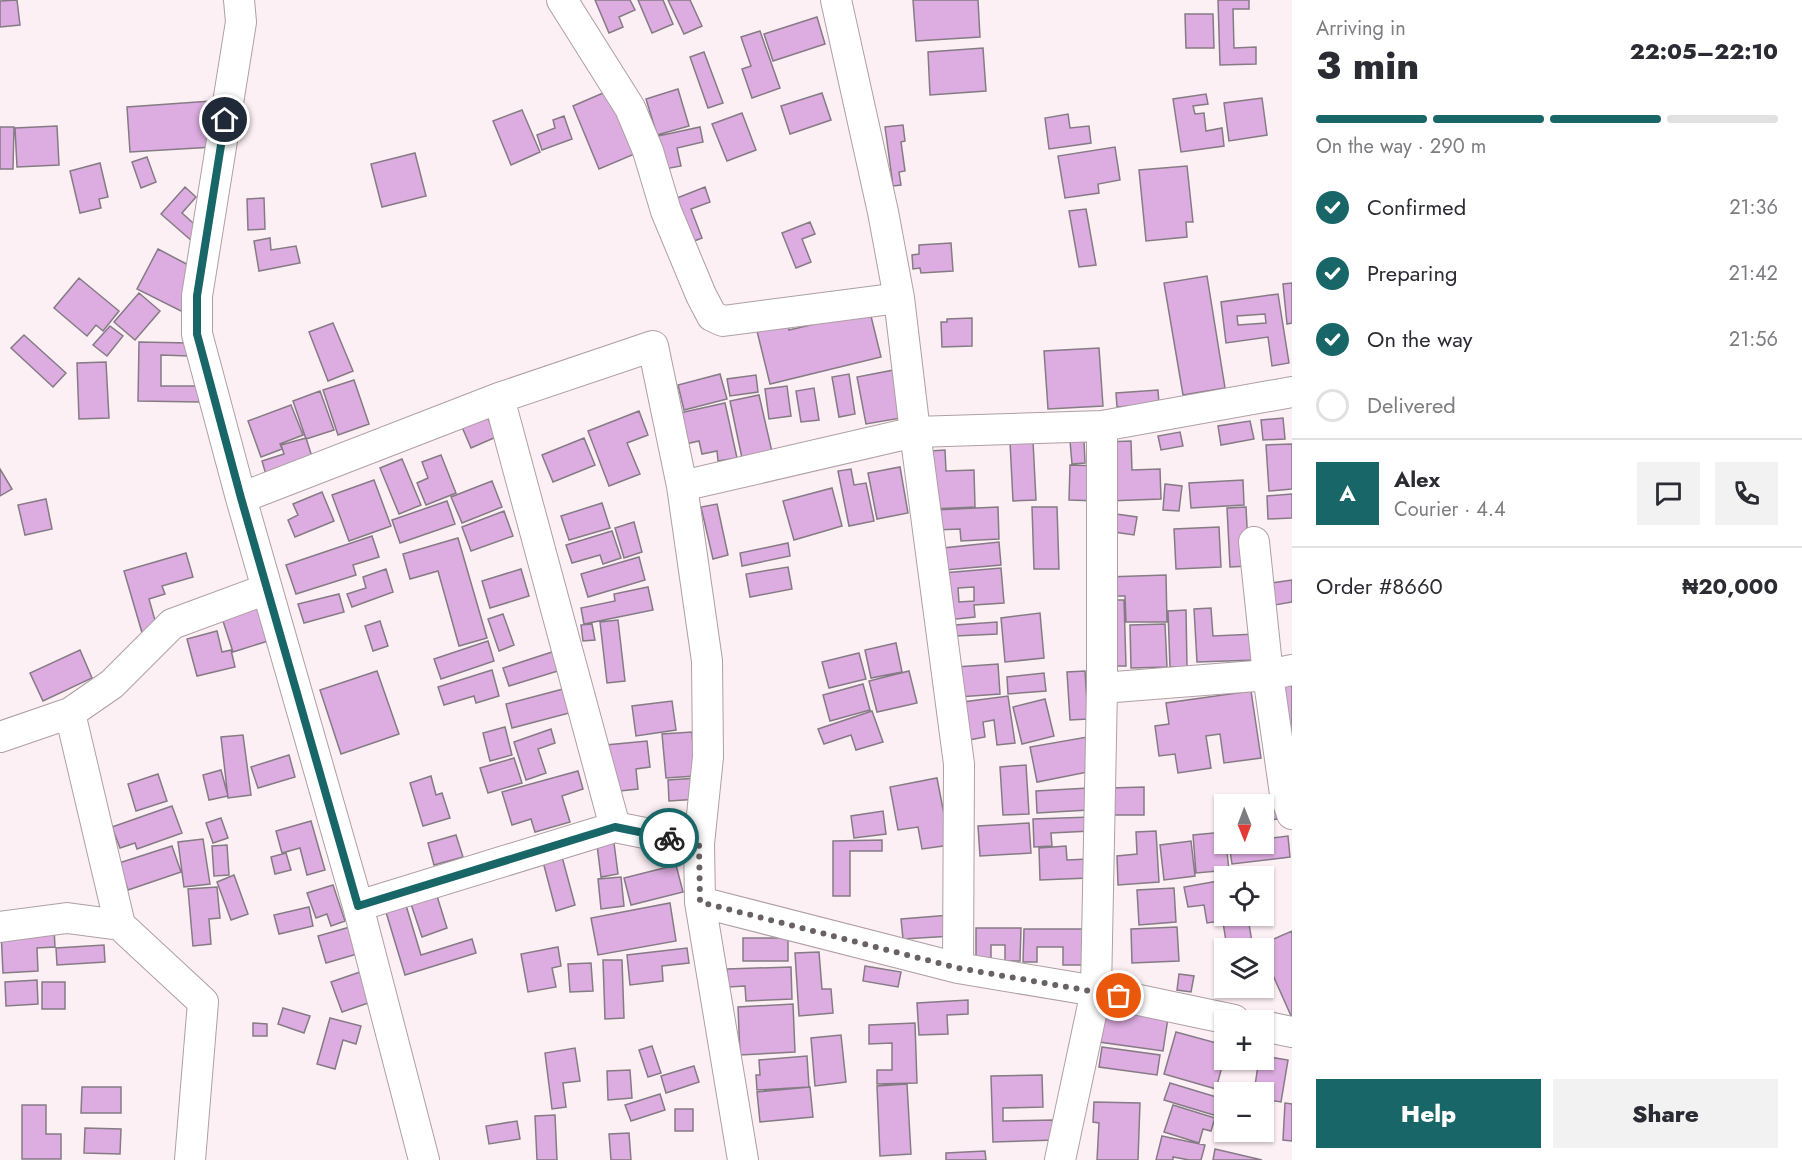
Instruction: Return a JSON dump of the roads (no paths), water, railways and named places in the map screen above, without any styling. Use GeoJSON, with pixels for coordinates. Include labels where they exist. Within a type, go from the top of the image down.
{"type":"FeatureCollection","features":[{"type":"Feature","properties":{"kind":"street"},"geometry":{"type":"LineString","coordinates":[[239,0],[241,22],[197,296],[197,334],[241,498],[358,906],[424,1160]]}},
{"type":"Feature","properties":{"kind":"street"},"geometry":{"type":"LineString","coordinates":[[561,0],[630,108],[648,151],[666,212],[712,316],[723,321],[899,298]]}},
{"type":"Feature","properties":{"kind":"street"},"geometry":{"type":"LineString","coordinates":[[836,0],[884,212],[899,298],[959,764],[958,968]]}},
{"type":"Feature","properties":{"kind":"street"},"geometry":{"type":"LineString","coordinates":[[241,498],[499,398],[654,345],[682,486],[707,661],[708,757],[699,844],[700,902],[743,1160]]}},
{"type":"Feature","properties":{"kind":"street"},"geometry":{"type":"LineString","coordinates":[[682,486],[915,432],[1102,426],[1292,392]]}},
{"type":"Feature","properties":{"kind":"street"},"geometry":{"type":"LineString","coordinates":[[499,398],[615,827]]}},
{"type":"Feature","properties":{"kind":"street"},"geometry":{"type":"LineString","coordinates":[[1060,1160],[1096,991],[1102,688],[1102,426]]}},
{"type":"Feature","properties":{"kind":"street"},"geometry":{"type":"LineString","coordinates":[[1254,542],[1280,672],[1285,794],[1292,814]]}},
{"type":"Feature","properties":{"kind":"street"},"geometry":{"type":"LineString","coordinates":[[0,737],[70,713],[112,684],[172,624],[267,589]]}},
{"type":"Feature","properties":{"kind":"street"},"geometry":{"type":"LineString","coordinates":[[1102,688],[1280,672]]}},
{"type":"Feature","properties":{"kind":"street"},"geometry":{"type":"LineString","coordinates":[[70,713],[120,925],[203,1002],[190,1160]]}},
{"type":"Feature","properties":{"kind":"street"},"geometry":{"type":"LineString","coordinates":[[358,906],[615,827],[699,844]]}},
{"type":"Feature","properties":{"kind":"street"},"geometry":{"type":"LineString","coordinates":[[700,902],[958,968],[1096,991],[1214,1016]]}},
{"type":"Feature","properties":{"kind":"street"},"geometry":{"type":"LineString","coordinates":[[0,927],[67,918],[120,925]]}},
{"type":"Feature","properties":{"kind":"street"},"geometry":{"type":"LineString","coordinates":[[1274,1028],[1292,1032]]}}]}
